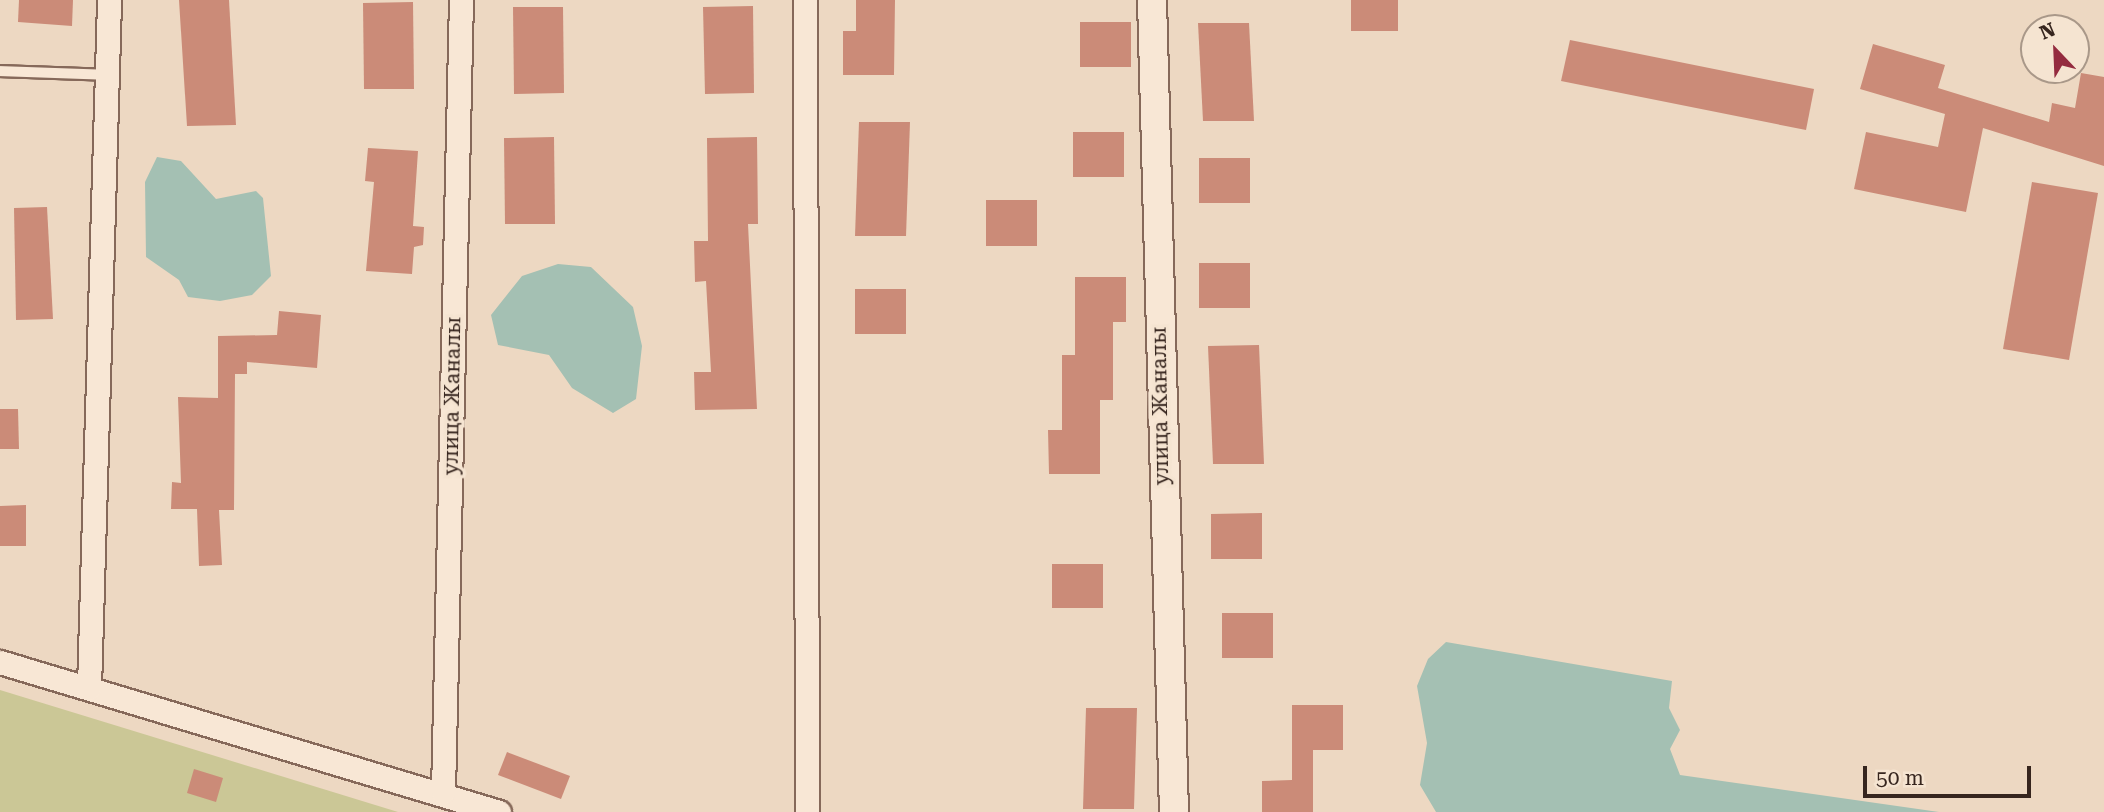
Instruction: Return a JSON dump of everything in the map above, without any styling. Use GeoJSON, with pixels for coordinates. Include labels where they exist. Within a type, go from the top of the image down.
{"type":"FeatureCollection","features":[{"type":"Feature","properties":{"kind":"street"},"geometry":{"type":"LineString","coordinates":[[89,688],[109,0]]}},
{"type":"Feature","properties":{"kind":"street","name":"улица Жаналы"},"geometry":{"type":"LineString","coordinates":[[443,792],[460,0]]}},
{"type":"Feature","properties":{"kind":"street"},"geometry":{"type":"LineString","coordinates":[[805,0],[807,812]]}},
{"type":"Feature","properties":{"kind":"street","name":"улица Жаналы"},"geometry":{"type":"LineString","coordinates":[[1152,0],[1174,812]]}},
{"type":"Feature","properties":{"kind":"street"},"geometry":{"type":"LineString","coordinates":[[0,663],[443,792],[499,812]]}},
{"type":"Feature","properties":{"kind":"lane"},"geometry":{"type":"LineString","coordinates":[[0,71],[107,75]]}},
{"type":"Feature","properties":{"kind":"shaded area"},"geometry":{"type":"Polygon","coordinates":[[[157,157],[181,161],[216,199],[256,191],[263,198],[271,276],[252,295],[220,301],[188,297],[179,280],[146,257],[145,182],[157,157]]]}},
{"type":"Feature","properties":{"kind":"shaded area"},"geometry":{"type":"Polygon","coordinates":[[[558,264],[591,267],[633,307],[642,346],[636,399],[613,413],[572,388],[549,355],[498,345],[491,315],[522,276],[558,264]]]}},
{"type":"Feature","properties":{"kind":"shaded area"},"geometry":{"type":"Polygon","coordinates":[[[1446,642],[1672,681],[1669,708],[1680,730],[1670,749],[1680,775],[1939,812],[1436,812],[1420,785],[1427,743],[1417,686],[1428,659],[1446,642]]]}},
{"type":"Feature","properties":{"kind":"shaded area"},"geometry":{"type":"Polygon","coordinates":[[[0,690],[398,812],[0,812],[0,690]]]}},
{"type":"Feature","properties":{"kind":"building"},"geometry":{"type":"Polygon","coordinates":[[[19,0],[73,0],[72,26],[18,22],[19,0]]]}},
{"type":"Feature","properties":{"kind":"building"},"geometry":{"type":"Polygon","coordinates":[[[179,0],[229,0],[236,125],[187,126],[179,0]]]}},
{"type":"Feature","properties":{"kind":"building"},"geometry":{"type":"Polygon","coordinates":[[[856,0],[895,0],[894,75],[843,75],[843,31],[856,31],[856,0]]]}},
{"type":"Feature","properties":{"kind":"building"},"geometry":{"type":"Polygon","coordinates":[[[1351,0],[1398,0],[1398,31],[1351,31],[1351,0]]]}},
{"type":"Feature","properties":{"kind":"building"},"geometry":{"type":"Polygon","coordinates":[[[413,2],[414,89],[364,89],[363,3],[413,2]]]}},
{"type":"Feature","properties":{"kind":"building"},"geometry":{"type":"Polygon","coordinates":[[[753,6],[754,93],[705,94],[703,7],[753,6]]]}},
{"type":"Feature","properties":{"kind":"building"},"geometry":{"type":"Polygon","coordinates":[[[513,7],[563,7],[564,93],[514,94],[513,7]]]}},
{"type":"Feature","properties":{"kind":"building"},"geometry":{"type":"Polygon","coordinates":[[[1080,22],[1131,22],[1131,67],[1080,67],[1080,22]]]}},
{"type":"Feature","properties":{"kind":"building"},"geometry":{"type":"Polygon","coordinates":[[[1198,23],[1249,23],[1254,121],[1203,121],[1198,23]]]}},
{"type":"Feature","properties":{"kind":"building"},"geometry":{"type":"Polygon","coordinates":[[[1570,40],[1814,89],[1806,130],[1561,81],[1570,40]]]}},
{"type":"Feature","properties":{"kind":"building"},"geometry":{"type":"Polygon","coordinates":[[[1873,44],[1945,65],[1938,88],[2049,122],[2052,103],[2075,108],[2079,84],[2090,84],[2090,75],[2104,77],[2104,166],[1983,128],[1966,212],[1854,189],[1866,132],[1938,147],[1945,114],[1860,89],[1873,44]]]}},
{"type":"Feature","properties":{"kind":"building"},"geometry":{"type":"Polygon","coordinates":[[[859,122],[910,122],[906,236],[855,236],[859,122]]]}},
{"type":"Feature","properties":{"kind":"building"},"geometry":{"type":"Polygon","coordinates":[[[1073,132],[1124,132],[1124,177],[1073,177],[1073,132]]]}},
{"type":"Feature","properties":{"kind":"building"},"geometry":{"type":"Polygon","coordinates":[[[554,137],[555,224],[505,224],[504,138],[554,137]]]}},
{"type":"Feature","properties":{"kind":"building"},"geometry":{"type":"Polygon","coordinates":[[[757,137],[758,224],[748,224],[757,409],[695,410],[694,372],[711,372],[706,281],[695,282],[694,241],[708,241],[707,138],[757,137]]]}},
{"type":"Feature","properties":{"kind":"building"},"geometry":{"type":"Polygon","coordinates":[[[368,148],[418,151],[413,226],[424,227],[423,245],[414,247],[412,274],[366,271],[374,182],[365,181],[368,148]]]}},
{"type":"Feature","properties":{"kind":"building"},"geometry":{"type":"Polygon","coordinates":[[[1199,158],[1250,158],[1250,203],[1199,203],[1199,158]]]}},
{"type":"Feature","properties":{"kind":"building"},"geometry":{"type":"Polygon","coordinates":[[[2032,182],[2098,193],[2069,360],[2003,349],[2032,182]]]}},
{"type":"Feature","properties":{"kind":"building"},"geometry":{"type":"Polygon","coordinates":[[[986,200],[1037,200],[1037,246],[986,246],[986,200]]]}},
{"type":"Feature","properties":{"kind":"building"},"geometry":{"type":"Polygon","coordinates":[[[47,207],[53,319],[16,320],[14,208],[47,207]]]}},
{"type":"Feature","properties":{"kind":"building"},"geometry":{"type":"Polygon","coordinates":[[[1199,263],[1250,263],[1250,308],[1199,308],[1199,263]]]}},
{"type":"Feature","properties":{"kind":"building"},"geometry":{"type":"Polygon","coordinates":[[[1075,277],[1126,277],[1126,322],[1113,322],[1113,400],[1100,400],[1100,474],[1049,474],[1048,430],[1062,430],[1062,355],[1075,355],[1075,277]]]}},
{"type":"Feature","properties":{"kind":"building"},"geometry":{"type":"Polygon","coordinates":[[[855,289],[906,289],[906,334],[855,334],[855,289]]]}},
{"type":"Feature","properties":{"kind":"building"},"geometry":{"type":"Polygon","coordinates":[[[279,311],[321,315],[317,368],[247,362],[247,374],[235,374],[234,510],[219,510],[222,565],[199,566],[197,509],[171,509],[172,482],[181,483],[178,397],[218,398],[218,336],[277,335],[279,311]]]}},
{"type":"Feature","properties":{"kind":"building"},"geometry":{"type":"Polygon","coordinates":[[[1259,345],[1264,464],[1213,464],[1208,346],[1259,345]]]}},
{"type":"Feature","properties":{"kind":"building"},"geometry":{"type":"Polygon","coordinates":[[[0,409],[18,409],[19,449],[0,449],[0,409]]]}},
{"type":"Feature","properties":{"kind":"building"},"geometry":{"type":"Polygon","coordinates":[[[26,505],[26,546],[0,546],[0,506],[26,505]]]}},
{"type":"Feature","properties":{"kind":"building"},"geometry":{"type":"Polygon","coordinates":[[[1262,513],[1262,559],[1211,559],[1211,514],[1262,513]]]}},
{"type":"Feature","properties":{"kind":"building"},"geometry":{"type":"Polygon","coordinates":[[[1052,564],[1103,564],[1103,608],[1052,608],[1052,564]]]}},
{"type":"Feature","properties":{"kind":"building"},"geometry":{"type":"Polygon","coordinates":[[[1222,613],[1273,613],[1273,658],[1222,658],[1222,613]]]}},
{"type":"Feature","properties":{"kind":"building"},"geometry":{"type":"Polygon","coordinates":[[[1292,705],[1343,705],[1343,750],[1313,750],[1313,812],[1262,812],[1262,781],[1292,780],[1292,705]]]}},
{"type":"Feature","properties":{"kind":"building"},"geometry":{"type":"Polygon","coordinates":[[[1086,708],[1137,708],[1134,809],[1083,809],[1086,708]]]}},
{"type":"Feature","properties":{"kind":"building"},"geometry":{"type":"Polygon","coordinates":[[[507,752],[570,776],[561,799],[498,775],[507,752]]]}},
{"type":"Feature","properties":{"kind":"building"},"geometry":{"type":"Polygon","coordinates":[[[194,769],[223,778],[216,802],[187,793],[194,769]]]}}]}
